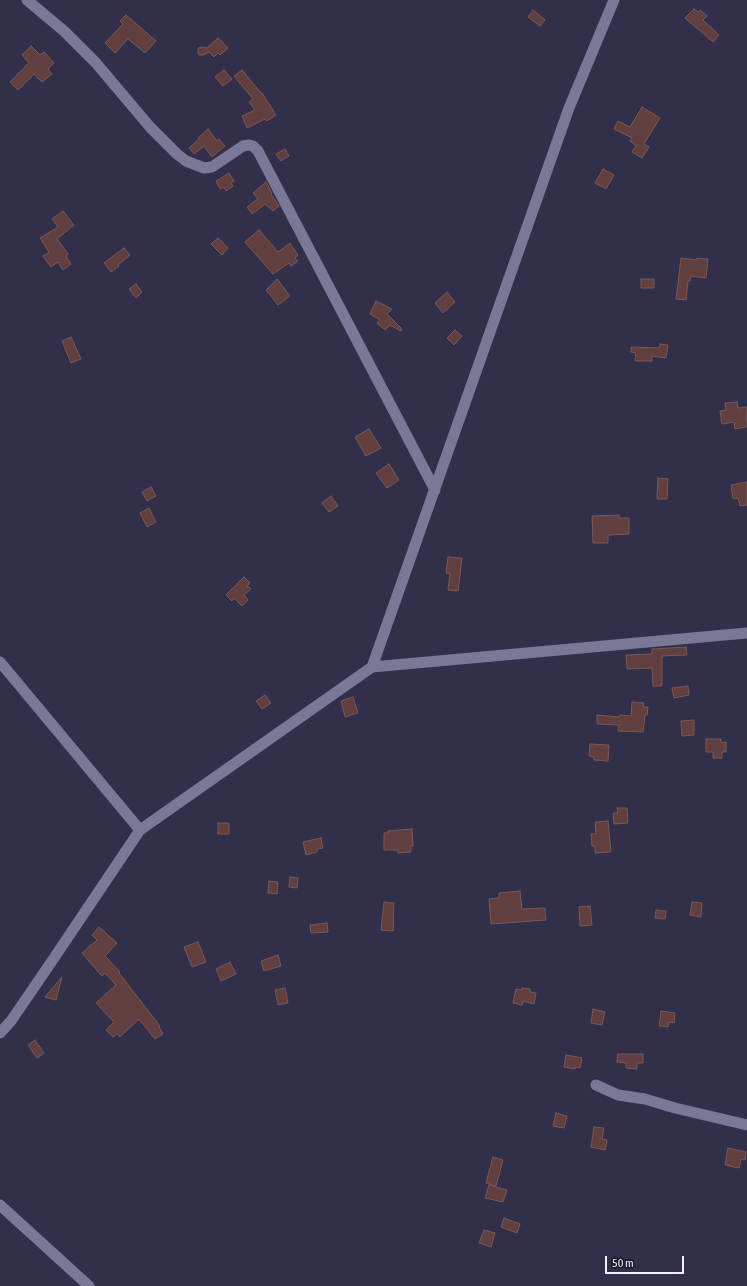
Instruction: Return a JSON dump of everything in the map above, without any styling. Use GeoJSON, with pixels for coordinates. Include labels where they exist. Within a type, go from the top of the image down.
{"type":"FeatureCollection","features":[{"type":"Feature","properties":{"kind":"street"},"geometry":{"type":"LineString","coordinates":[[27,0],[64,31],[96,63],[150,127],[186,161],[204,168],[212,167],[243,146],[253,146],[258,152],[435,490]]}},
{"type":"Feature","properties":{"kind":"street"},"geometry":{"type":"LineString","coordinates":[[372,667],[569,108],[614,0]]}},
{"type":"Feature","properties":{"kind":"street"},"geometry":{"type":"LineString","coordinates":[[0,1033],[11,1022],[140,830],[372,667],[747,634]]}},
{"type":"Feature","properties":{"kind":"street"},"geometry":{"type":"LineString","coordinates":[[0,662],[140,830]]}},
{"type":"Feature","properties":{"kind":"street"},"geometry":{"type":"LineString","coordinates":[[596,1085],[618,1095],[645,1099],[675,1108],[747,1125]]}},
{"type":"Feature","properties":{"kind":"street"},"geometry":{"type":"LineString","coordinates":[[0,1205],[89,1286]]}},
{"type":"Feature","properties":{"kind":"building"},"geometry":{"type":"Polygon","coordinates":[[[694,9],[698,12],[700,10],[707,16],[703,20],[719,35],[713,42],[685,18],[694,9]]]}},
{"type":"Feature","properties":{"kind":"building"},"geometry":{"type":"Polygon","coordinates":[[[533,10],[545,20],[540,26],[528,17],[533,10]]]}},
{"type":"Feature","properties":{"kind":"building"},"geometry":{"type":"Polygon","coordinates":[[[126,15],[156,41],[145,53],[128,39],[115,53],[105,43],[123,24],[120,21],[126,15]]]}},
{"type":"Feature","properties":{"kind":"building"},"geometry":{"type":"Polygon","coordinates":[[[218,38],[228,48],[220,55],[218,53],[214,57],[209,52],[199,55],[198,48],[207,48],[218,38]]]}},
{"type":"Feature","properties":{"kind":"building"},"geometry":{"type":"Polygon","coordinates":[[[31,46],[40,55],[44,52],[54,63],[48,69],[52,74],[42,82],[34,74],[18,90],[10,82],[29,63],[22,55],[31,46]]]}},
{"type":"Feature","properties":{"kind":"building"},"geometry":{"type":"Polygon","coordinates":[[[224,70],[232,79],[223,86],[215,77],[224,70]]]}},
{"type":"Feature","properties":{"kind":"building"},"geometry":{"type":"Polygon","coordinates":[[[242,70],[262,93],[276,115],[267,121],[265,119],[247,128],[242,116],[255,110],[249,102],[253,99],[234,76],[242,70]]]}},
{"type":"Feature","properties":{"kind":"building"},"geometry":{"type":"Polygon","coordinates":[[[642,107],[660,118],[644,144],[649,147],[642,158],[632,152],[636,146],[630,141],[632,138],[614,129],[618,121],[630,127],[642,107]]]}},
{"type":"Feature","properties":{"kind":"building"},"geometry":{"type":"Polygon","coordinates":[[[208,129],[217,141],[219,139],[225,146],[212,157],[204,146],[194,154],[189,148],[208,129]]]}},
{"type":"Feature","properties":{"kind":"building"},"geometry":{"type":"Polygon","coordinates":[[[285,149],[289,156],[281,161],[276,154],[285,149]]]}},
{"type":"Feature","properties":{"kind":"building"},"geometry":{"type":"Polygon","coordinates":[[[603,169],[614,175],[606,189],[595,183],[603,169]]]}},
{"type":"Feature","properties":{"kind":"building"},"geometry":{"type":"Polygon","coordinates":[[[229,173],[234,181],[231,183],[233,186],[226,191],[224,187],[220,189],[216,181],[229,173]]]}},
{"type":"Feature","properties":{"kind":"building"},"geometry":{"type":"Polygon","coordinates":[[[266,182],[272,193],[271,194],[279,206],[273,211],[265,204],[252,214],[247,207],[258,199],[253,193],[266,182]]]}},
{"type":"Feature","properties":{"kind":"building"},"geometry":{"type":"Polygon","coordinates":[[[63,211],[74,225],[57,239],[68,254],[66,256],[71,264],[63,270],[58,262],[51,267],[43,256],[49,252],[40,238],[58,227],[52,219],[63,211]]]}},
{"type":"Feature","properties":{"kind":"building"},"geometry":{"type":"Polygon","coordinates":[[[259,230],[278,252],[290,243],[298,255],[295,258],[298,261],[291,266],[289,263],[273,274],[245,242],[259,230]]]}},
{"type":"Feature","properties":{"kind":"building"},"geometry":{"type":"Polygon","coordinates":[[[218,238],[228,248],[222,255],[211,244],[218,238]]]}},
{"type":"Feature","properties":{"kind":"building"},"geometry":{"type":"Polygon","coordinates":[[[124,248],[130,255],[111,272],[104,263],[124,248]]]}},
{"type":"Feature","properties":{"kind":"building"},"geometry":{"type":"Polygon","coordinates":[[[681,258],[697,260],[697,258],[708,259],[706,278],[691,276],[690,281],[688,281],[686,300],[676,299],[681,258]]]}},
{"type":"Feature","properties":{"kind":"building"},"geometry":{"type":"Polygon","coordinates":[[[277,279],[290,296],[278,305],[266,290],[277,279]]]}},
{"type":"Feature","properties":{"kind":"building"},"geometry":{"type":"Polygon","coordinates":[[[641,279],[654,279],[654,288],[641,288],[641,279]]]}},
{"type":"Feature","properties":{"kind":"building"},"geometry":{"type":"Polygon","coordinates":[[[136,284],[142,292],[136,298],[129,289],[136,284]]]}},
{"type":"Feature","properties":{"kind":"building"},"geometry":{"type":"Polygon","coordinates":[[[447,292],[455,302],[443,313],[435,303],[447,292]]]}},
{"type":"Feature","properties":{"kind":"building"},"geometry":{"type":"Polygon","coordinates":[[[376,301],[392,309],[387,314],[402,329],[401,331],[390,325],[385,330],[377,323],[380,320],[370,314],[376,301]]]}},
{"type":"Feature","properties":{"kind":"building"},"geometry":{"type":"Polygon","coordinates":[[[455,330],[462,336],[454,345],[447,338],[455,330]]]}},
{"type":"Feature","properties":{"kind":"building"},"geometry":{"type":"Polygon","coordinates":[[[71,337],[81,359],[71,363],[62,341],[71,337]]]}},
{"type":"Feature","properties":{"kind":"building"},"geometry":{"type":"Polygon","coordinates":[[[660,344],[668,345],[666,358],[652,356],[652,361],[635,361],[636,353],[631,352],[631,347],[659,348],[660,344]]]}},
{"type":"Feature","properties":{"kind":"building"},"geometry":{"type":"Polygon","coordinates":[[[737,402],[738,408],[747,407],[746,427],[735,429],[734,422],[722,424],[720,411],[726,410],[725,403],[737,402]]]}},
{"type":"Feature","properties":{"kind":"building"},"geometry":{"type":"Polygon","coordinates":[[[369,429],[381,448],[366,456],[355,437],[369,429]]]}},
{"type":"Feature","properties":{"kind":"building"},"geometry":{"type":"Polygon","coordinates":[[[389,464],[399,480],[387,488],[376,473],[389,464]]]}},
{"type":"Feature","properties":{"kind":"building"},"geometry":{"type":"Polygon","coordinates":[[[658,478],[668,479],[667,499],[657,499],[658,478]]]}},
{"type":"Feature","properties":{"kind":"building"},"geometry":{"type":"Polygon","coordinates":[[[747,482],[747,505],[740,506],[738,498],[733,499],[731,485],[747,482]]]}},
{"type":"Feature","properties":{"kind":"building"},"geometry":{"type":"Polygon","coordinates":[[[151,487],[156,496],[147,501],[142,492],[151,487]]]}},
{"type":"Feature","properties":{"kind":"building"},"geometry":{"type":"Polygon","coordinates":[[[331,496],[338,506],[329,512],[322,503],[331,496]]]}},
{"type":"Feature","properties":{"kind":"building"},"geometry":{"type":"Polygon","coordinates":[[[149,508],[156,522],[147,527],[140,513],[149,508]]]}},
{"type":"Feature","properties":{"kind":"building"},"geometry":{"type":"Polygon","coordinates":[[[619,515],[619,518],[629,518],[629,534],[608,535],[608,543],[593,543],[592,516],[619,515]]]}},
{"type":"Feature","properties":{"kind":"building"},"geometry":{"type":"Polygon","coordinates":[[[448,557],[462,558],[458,591],[448,590],[450,574],[446,573],[448,557]]]}},
{"type":"Feature","properties":{"kind":"building"},"geometry":{"type":"Polygon","coordinates":[[[244,577],[250,583],[247,586],[251,589],[244,595],[248,600],[242,606],[234,598],[232,601],[226,595],[244,577]]]}},
{"type":"Feature","properties":{"kind":"building"},"geometry":{"type":"Polygon","coordinates":[[[686,647],[687,655],[662,656],[662,686],[653,686],[652,668],[627,669],[626,655],[652,654],[652,649],[686,647]]]}},
{"type":"Feature","properties":{"kind":"building"},"geometry":{"type":"Polygon","coordinates":[[[688,686],[689,695],[674,698],[672,688],[688,686]]]}},
{"type":"Feature","properties":{"kind":"building"},"geometry":{"type":"Polygon","coordinates":[[[265,695],[271,703],[262,709],[256,701],[265,695]]]}},
{"type":"Feature","properties":{"kind":"building"},"geometry":{"type":"Polygon","coordinates":[[[353,697],[358,713],[345,717],[341,701],[353,697]]]}},
{"type":"Feature","properties":{"kind":"building"},"geometry":{"type":"Polygon","coordinates":[[[632,702],[644,703],[643,707],[648,707],[647,715],[645,715],[643,732],[618,731],[619,725],[597,724],[597,715],[619,717],[620,715],[631,716],[632,702]]]}},
{"type":"Feature","properties":{"kind":"building"},"geometry":{"type":"Polygon","coordinates":[[[694,720],[694,735],[682,736],[681,721],[694,720]]]}},
{"type":"Feature","properties":{"kind":"building"},"geometry":{"type":"Polygon","coordinates":[[[706,739],[721,739],[721,743],[726,742],[726,752],[722,752],[722,758],[713,758],[713,752],[706,752],[706,739]]]}},
{"type":"Feature","properties":{"kind":"building"},"geometry":{"type":"Polygon","coordinates":[[[590,744],[609,745],[608,761],[594,760],[594,757],[589,756],[590,744]]]}},
{"type":"Feature","properties":{"kind":"building"},"geometry":{"type":"Polygon","coordinates":[[[617,808],[627,808],[628,823],[614,824],[613,813],[618,813],[617,808]]]}},
{"type":"Feature","properties":{"kind":"building"},"geometry":{"type":"Polygon","coordinates":[[[608,821],[611,852],[595,853],[595,846],[592,846],[591,834],[596,834],[595,822],[608,821]]]}},
{"type":"Feature","properties":{"kind":"building"},"geometry":{"type":"Polygon","coordinates":[[[218,823],[229,823],[229,834],[218,834],[218,823]]]}},
{"type":"Feature","properties":{"kind":"building"},"geometry":{"type":"Polygon","coordinates":[[[412,829],[413,846],[411,846],[411,852],[398,853],[398,850],[384,850],[384,833],[388,833],[388,831],[412,829]]]}},
{"type":"Feature","properties":{"kind":"building"},"geometry":{"type":"Polygon","coordinates":[[[321,838],[323,848],[317,849],[317,852],[306,855],[303,842],[321,838]]]}},
{"type":"Feature","properties":{"kind":"building"},"geometry":{"type":"Polygon","coordinates":[[[290,877],[298,878],[297,888],[289,887],[290,877]]]}},
{"type":"Feature","properties":{"kind":"building"},"geometry":{"type":"Polygon","coordinates":[[[269,881],[278,882],[277,894],[268,893],[269,881]]]}},
{"type":"Feature","properties":{"kind":"building"},"geometry":{"type":"Polygon","coordinates":[[[520,891],[522,909],[545,908],[546,920],[491,924],[489,899],[499,898],[499,893],[520,891]]]}},
{"type":"Feature","properties":{"kind":"building"},"geometry":{"type":"Polygon","coordinates":[[[384,902],[394,903],[393,931],[381,930],[384,902]]]}},
{"type":"Feature","properties":{"kind":"building"},"geometry":{"type":"Polygon","coordinates":[[[692,902],[702,903],[701,917],[690,915],[692,902]]]}},
{"type":"Feature","properties":{"kind":"building"},"geometry":{"type":"Polygon","coordinates":[[[590,906],[592,925],[580,926],[579,907],[590,906]]]}},
{"type":"Feature","properties":{"kind":"building"},"geometry":{"type":"Polygon","coordinates":[[[656,910],[666,911],[665,919],[655,918],[656,910]]]}},
{"type":"Feature","properties":{"kind":"building"},"geometry":{"type":"Polygon","coordinates":[[[327,923],[328,932],[311,933],[310,925],[327,923]]]}},
{"type":"Feature","properties":{"kind":"building"},"geometry":{"type":"Polygon","coordinates":[[[99,927],[117,943],[105,956],[120,972],[119,973],[160,1026],[159,1027],[163,1034],[155,1039],[139,1019],[120,1037],[117,1034],[113,1037],[106,1030],[114,1022],[96,1003],[116,985],[105,973],[102,976],[82,953],[97,940],[92,935],[99,927]]]}},
{"type":"Feature","properties":{"kind":"building"},"geometry":{"type":"Polygon","coordinates":[[[198,942],[206,962],[192,967],[184,947],[198,942]]]}},
{"type":"Feature","properties":{"kind":"building"},"geometry":{"type":"Polygon","coordinates":[[[278,955],[281,966],[264,971],[261,961],[278,955]]]}},
{"type":"Feature","properties":{"kind":"building"},"geometry":{"type":"Polygon","coordinates":[[[230,962],[236,974],[221,981],[216,969],[230,962]]]}},
{"type":"Feature","properties":{"kind":"building"},"geometry":{"type":"Polygon","coordinates":[[[62,977],[56,1000],[45,997],[62,977]]]}},
{"type":"Feature","properties":{"kind":"building"},"geometry":{"type":"Polygon","coordinates":[[[285,988],[288,1003],[278,1005],[275,990],[285,988]]]}},
{"type":"Feature","properties":{"kind":"building"},"geometry":{"type":"Polygon","coordinates":[[[522,988],[530,989],[530,992],[536,993],[534,1004],[523,1001],[522,1005],[513,1003],[516,989],[522,990],[522,988]]]}},
{"type":"Feature","properties":{"kind":"building"},"geometry":{"type":"Polygon","coordinates":[[[593,1009],[605,1012],[602,1025],[591,1023],[593,1009]]]}},
{"type":"Feature","properties":{"kind":"building"},"geometry":{"type":"Polygon","coordinates":[[[661,1011],[675,1013],[674,1023],[669,1022],[668,1027],[659,1026],[661,1011]]]}},
{"type":"Feature","properties":{"kind":"building"},"geometry":{"type":"Polygon","coordinates":[[[35,1040],[44,1053],[37,1058],[28,1045],[35,1040]]]}},
{"type":"Feature","properties":{"kind":"building"},"geometry":{"type":"Polygon","coordinates":[[[618,1054],[643,1054],[643,1063],[637,1063],[637,1069],[626,1068],[626,1063],[617,1062],[618,1054]]]}},
{"type":"Feature","properties":{"kind":"building"},"geometry":{"type":"Polygon","coordinates":[[[566,1055],[582,1058],[580,1068],[575,1067],[575,1069],[564,1067],[566,1055]]]}},
{"type":"Feature","properties":{"kind":"building"},"geometry":{"type":"Polygon","coordinates":[[[556,1113],[567,1116],[564,1128],[553,1126],[556,1113]]]}},
{"type":"Feature","properties":{"kind":"building"},"geometry":{"type":"Polygon","coordinates":[[[594,1127],[604,1128],[602,1139],[607,1140],[605,1150],[591,1147],[594,1127]]]}},
{"type":"Feature","properties":{"kind":"building"},"geometry":{"type":"Polygon","coordinates":[[[728,1148],[746,1152],[745,1160],[741,1159],[739,1168],[725,1165],[728,1148]]]}},
{"type":"Feature","properties":{"kind":"building"},"geometry":{"type":"Polygon","coordinates":[[[493,1157],[503,1160],[496,1186],[486,1183],[493,1157]]]}},
{"type":"Feature","properties":{"kind":"building"},"geometry":{"type":"Polygon","coordinates":[[[489,1185],[507,1190],[503,1202],[485,1198],[489,1185]]]}},
{"type":"Feature","properties":{"kind":"building"},"geometry":{"type":"Polygon","coordinates":[[[504,1218],[520,1224],[517,1233],[501,1227],[504,1218]]]}},
{"type":"Feature","properties":{"kind":"building"},"geometry":{"type":"Polygon","coordinates":[[[484,1230],[495,1233],[491,1247],[479,1243],[484,1230]]]}}]}
